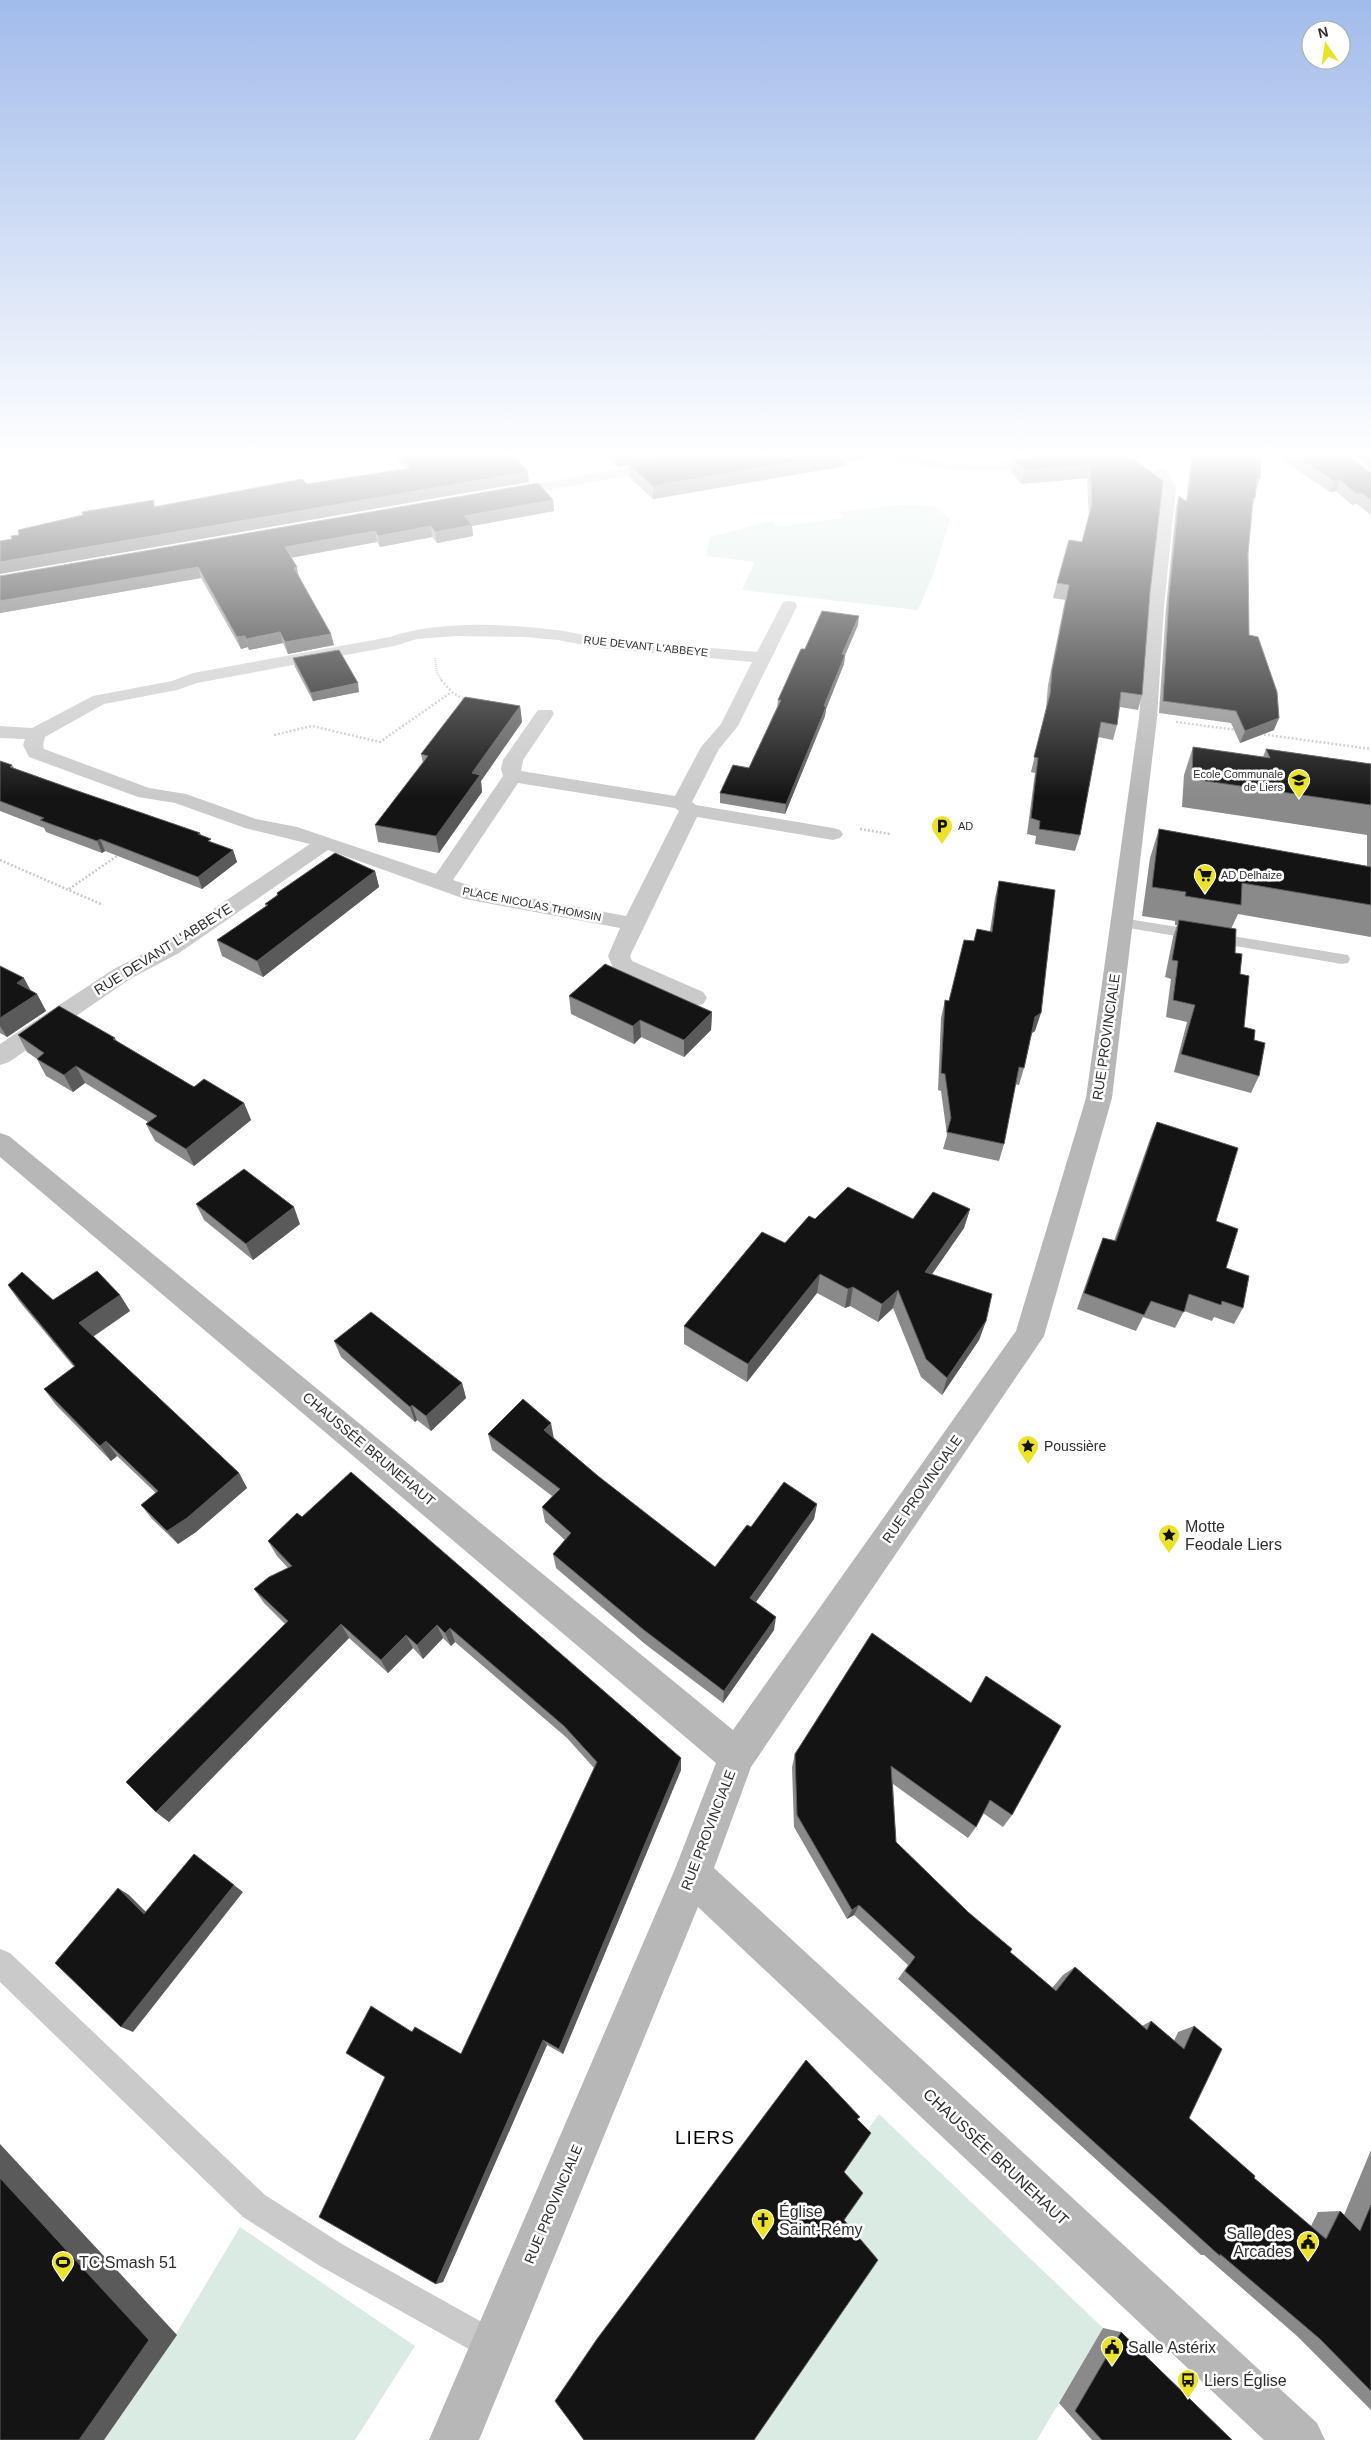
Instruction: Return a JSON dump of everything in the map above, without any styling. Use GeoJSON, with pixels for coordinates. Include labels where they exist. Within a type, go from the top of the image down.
{"type":"FeatureCollection","features":[{"type":"Feature","properties":{"kind":"main road","name":"RUE PROVINCIALE"},"geometry":{"type":"LineString","coordinates":[[454,2440],[692,1874],[737,1756],[1028,1336],[1098,1098],[1148,718],[1160,570]]}},
{"type":"Feature","properties":{"kind":"main road","name":"CHAUSSÉE BRUNEHAUT"},"geometry":{"type":"LineString","coordinates":[[0,1142],[691,1720],[737,1756]]}},
{"type":"Feature","properties":{"kind":"main road","name":"CHAUSSÉE BRUNEHAUT"},"geometry":{"type":"LineString","coordinates":[[692,1874],[1300,2440]]}},
{"type":"Feature","properties":{"kind":"street"},"geometry":{"type":"LineString","coordinates":[[695,998],[622,965],[619,956],[711,747],[729,726],[789,606]]}},
{"type":"Feature","properties":{"kind":"street","name":"RUE DEVANT L'ABBEYE"},"geometry":{"type":"LineString","coordinates":[[36,734],[77,710],[115,695],[177,685],[203,675],[234,672],[436,632],[524,632],[558,635],[599,643],[764,658]]}},
{"type":"Feature","properties":{"kind":"street","name":"PLACE NICOLAS THOMSIN"},"geometry":{"type":"LineString","coordinates":[[545,714],[513,760],[511,769],[513,776],[440,883],[473,894],[633,924]]}},
{"type":"Feature","properties":{"kind":"street"},"geometry":{"type":"LineString","coordinates":[[0,732],[36,734],[33,745],[36,753],[145,793],[179,798],[252,824],[290,831],[440,883]]}},
{"type":"Feature","properties":{"kind":"street"},"geometry":{"type":"LineString","coordinates":[[513,776],[833,834]]}},
{"type":"Feature","properties":{"kind":"street","name":"RUE DEVANT L'ABBEYE"},"geometry":{"type":"LineString","coordinates":[[0,1056],[122,974],[171,948],[326,842]]}},
{"type":"Feature","properties":{"kind":"lane"},"geometry":{"type":"LineString","coordinates":[[1122,922],[1342,959]]}},
{"type":"Feature","properties":{"kind":"lane"},"geometry":{"type":"LineString","coordinates":[[0,1963],[254,2206],[331,2255],[494,2346]]}},
{"type":"Feature","properties":{"kind":"path"},"geometry":{"type":"LineString","coordinates":[[436,632],[436,671],[450,693],[470,702]]}},
{"type":"Feature","properties":{"kind":"path"},"geometry":{"type":"LineString","coordinates":[[274,735],[312,726],[380,742],[450,693]]}},
{"type":"Feature","properties":{"kind":"path"},"geometry":{"type":"LineString","coordinates":[[1148,718],[1245,732]]}},
{"type":"Feature","properties":{"kind":"path"},"geometry":{"type":"LineString","coordinates":[[1255,733],[1371,749]]}},
{"type":"Feature","properties":{"kind":"path"},"geometry":{"type":"LineString","coordinates":[[69,889],[123,851]]}},
{"type":"Feature","properties":{"kind":"path"},"geometry":{"type":"LineString","coordinates":[[0,860],[103,904]]}},
{"type":"Feature","properties":{"kind":"shaded area"},"geometry":{"type":"Polygon","coordinates":[[[751,570],[935,570],[918,610],[742,590],[751,570]]]}},
{"type":"Feature","properties":{"kind":"shaded area"},"geometry":{"type":"Polygon","coordinates":[[[879,2114],[1103,2328],[1037,2440],[744,2440],[837,2220],[836,2174],[879,2114]]]}},
{"type":"Feature","properties":{"kind":"shaded area","name":"TC Smash 51"},"geometry":{"type":"Polygon","coordinates":[[[0,2144],[176,2334],[240,2227],[415,2346],[355,2440],[0,2440],[0,2144]]]}},
{"type":"Feature","properties":{"kind":"building"},"geometry":{"type":"Polygon","coordinates":[[[35,570],[181,570],[0,601],[0,576],[35,570]]]}},
{"type":"Feature","properties":{"kind":"building"},"geometry":{"type":"Polygon","coordinates":[[[200,570],[295,570],[331,634],[285,642],[280,632],[246,639],[245,636],[237,637],[200,570]]]}},
{"type":"Feature","properties":{"kind":"building"},"geometry":{"type":"Polygon","coordinates":[[[1061,570],[1153,570],[1142,695],[1121,692],[1117,725],[1101,722],[1080,835],[1039,829],[1040,821],[1031,818],[1038,758],[1034,757],[1050,694],[1052,670],[1069,585],[1057,583],[1061,570]]]}},
{"type":"Feature","properties":{"kind":"building"},"geometry":{"type":"Polygon","coordinates":[[[1172,570],[1248,570],[1249,635],[1258,637],[1277,692],[1279,718],[1245,731],[1236,711],[1163,701],[1172,570]]]}},
{"type":"Feature","properties":{"kind":"building"},"geometry":{"type":"Polygon","coordinates":[[[822,611],[859,616],[842,654],[845,655],[824,706],[826,707],[786,804],[720,793],[733,765],[749,768],[781,700],[778,700],[801,649],[805,649],[822,611]]]}},
{"type":"Feature","properties":{"kind":"building"},"geometry":{"type":"Polygon","coordinates":[[[339,650],[358,683],[311,693],[293,658],[339,650]]]}},
{"type":"Feature","properties":{"kind":"building"},"geometry":{"type":"Polygon","coordinates":[[[465,697],[520,706],[472,773],[480,775],[436,836],[375,825],[428,756],[421,754],[465,697]]]}},
{"type":"Feature","properties":{"kind":"building"},"geometry":{"type":"Polygon","coordinates":[[[1193,747],[1270,758],[1266,749],[1371,764],[1371,805],[1192,779],[1193,747]]]}},
{"type":"Feature","properties":{"kind":"building"},"geometry":{"type":"Polygon","coordinates":[[[0,761],[12,765],[10,767],[200,833],[198,834],[211,839],[208,841],[233,850],[198,877],[100,839],[97,841],[40,820],[44,818],[0,801],[0,761]]]}},
{"type":"Feature","properties":{"kind":"building"},"geometry":{"type":"Polygon","coordinates":[[[1159,829],[1371,867],[1371,905],[1242,883],[1241,905],[1185,896],[1186,892],[1152,887],[1159,829]]]}},
{"type":"Feature","properties":{"kind":"building"},"geometry":{"type":"Polygon","coordinates":[[[335,853],[375,871],[257,961],[217,940],[268,905],[265,904],[278,895],[277,893],[335,853]]]}},
{"type":"Feature","properties":{"kind":"building"},"geometry":{"type":"Polygon","coordinates":[[[999,881],[1055,890],[1041,1013],[1035,1017],[1024,1068],[1019,1067],[1004,1144],[947,1132],[951,1118],[945,1074],[941,1073],[945,1000],[949,1001],[964,940],[974,941],[977,929],[992,932],[999,881]]]}},
{"type":"Feature","properties":{"kind":"building"},"geometry":{"type":"Polygon","coordinates":[[[1179,920],[1236,929],[1235,953],[1242,954],[1240,974],[1249,976],[1244,1027],[1255,1030],[1254,1040],[1265,1043],[1259,1076],[1181,1054],[1195,1005],[1173,1000],[1178,961],[1172,960],[1179,920]]]}},
{"type":"Feature","properties":{"kind":"building"},"geometry":{"type":"Polygon","coordinates":[[[605,964],[712,1012],[684,1040],[640,1020],[633,1026],[569,996],[605,964]]]}},
{"type":"Feature","properties":{"kind":"building"},"geometry":{"type":"Polygon","coordinates":[[[0,966],[24,978],[17,983],[37,994],[0,1018],[0,966]]]}},
{"type":"Feature","properties":{"kind":"building"},"geometry":{"type":"Polygon","coordinates":[[[59,1006],[194,1087],[204,1079],[244,1103],[186,1149],[146,1124],[157,1116],[76,1066],[64,1075],[37,1059],[44,1053],[18,1035],[59,1006]]]}},
{"type":"Feature","properties":{"kind":"building"},"geometry":{"type":"Polygon","coordinates":[[[1157,1122],[1238,1148],[1216,1221],[1238,1229],[1226,1268],[1249,1276],[1243,1308],[1222,1301],[1221,1305],[1189,1294],[1184,1312],[1151,1301],[1144,1315],[1084,1293],[1103,1238],[1116,1241],[1157,1122]]]}},
{"type":"Feature","properties":{"kind":"building"},"geometry":{"type":"Polygon","coordinates":[[[244,1169],[294,1207],[246,1244],[196,1204],[244,1169]]]}},
{"type":"Feature","properties":{"kind":"building"},"geometry":{"type":"Polygon","coordinates":[[[848,1187],[913,1219],[933,1192],[970,1209],[925,1272],[992,1294],[986,1321],[947,1378],[926,1359],[898,1290],[882,1304],[853,1287],[848,1289],[820,1274],[748,1364],[684,1326],[762,1232],[785,1243],[809,1216],[815,1219],[848,1187]]]}},
{"type":"Feature","properties":{"kind":"building"},"geometry":{"type":"Polygon","coordinates":[[[97,1271],[120,1295],[79,1323],[239,1473],[187,1518],[167,1531],[141,1505],[158,1491],[106,1441],[100,1446],[44,1389],[75,1366],[8,1285],[22,1272],[53,1300],[97,1271]]]}},
{"type":"Feature","properties":{"kind":"building"},"geometry":{"type":"Polygon","coordinates":[[[371,1312],[462,1383],[426,1416],[412,1405],[410,1407],[334,1341],[371,1312]]]}},
{"type":"Feature","properties":{"kind":"building"},"geometry":{"type":"Polygon","coordinates":[[[523,1399],[551,1423],[544,1430],[598,1476],[715,1567],[747,1525],[751,1527],[784,1482],[817,1504],[750,1598],[776,1617],[724,1691],[644,1630],[553,1554],[571,1533],[542,1507],[560,1489],[488,1434],[523,1399]]]}},
{"type":"Feature","properties":{"kind":"building"},"geometry":{"type":"Polygon","coordinates":[[[351,1472],[681,1758],[559,2049],[543,2040],[436,2284],[319,2217],[385,2077],[346,2053],[371,2006],[412,2032],[415,2027],[461,2054],[597,1762],[564,1726],[450,1628],[445,1633],[437,1625],[417,1645],[406,1635],[381,1660],[341,1624],[156,1812],[126,1782],[288,1621],[254,1589],[269,1577],[292,1566],[268,1541],[297,1513],[302,1517],[351,1472]]]}},
{"type":"Feature","properties":{"kind":"building"},"geometry":{"type":"Polygon","coordinates":[[[872,1633],[971,1703],[986,1676],[1061,1726],[1012,1815],[990,1800],[976,1827],[891,1766],[896,1842],[968,1912],[1012,1949],[1010,1952],[1056,1991],[1075,1967],[1147,2030],[1151,2021],[1184,2049],[1194,2026],[1222,2049],[1189,2118],[1255,2176],[1254,2178],[1326,2239],[1340,2211],[1360,2231],[1371,2205],[1371,2391],[1320,2339],[1220,2254],[1220,2256],[905,1971],[915,1957],[859,1905],[852,1910],[797,1815],[795,1754],[872,1633]]]}},
{"type":"Feature","properties":{"kind":"building"},"geometry":{"type":"Polygon","coordinates":[[[194,1854],[234,1885],[121,2027],[55,1963],[118,1888],[144,1914],[194,1854]]]}},
{"type":"Feature","properties":{"kind":"building","name":"Église Saint-Rémy"},"geometry":{"type":"Polygon","coordinates":[[[806,2060],[860,2117],[857,2119],[871,2133],[844,2172],[863,2193],[844,2220],[878,2260],[754,2440],[584,2440],[555,2401],[597,2339],[806,2060]]]}},
{"type":"Feature","properties":{"kind":"building"},"geometry":{"type":"Polygon","coordinates":[[[0,2178],[149,2340],[79,2440],[0,2440],[0,2178]]]}},
{"type":"Feature","properties":{"kind":"building","name":"Salle Astérix"},"geometry":{"type":"Polygon","coordinates":[[[1121,2332],[1232,2440],[1102,2440],[1075,2411],[1121,2332]]]}},
{"type":"Feature","properties":{"kind":"place","name":"Ecole Communale de Liers"},"geometry":{"type":"Point","coordinates":[1299,799]}},
{"type":"Feature","properties":{"kind":"place","name":"AD"},"geometry":{"type":"Point","coordinates":[942,845]}},
{"type":"Feature","properties":{"kind":"place","name":"AD Delhaize"},"geometry":{"type":"Point","coordinates":[1205,894]}},
{"type":"Feature","properties":{"kind":"place","name":"Poussière"},"geometry":{"type":"Point","coordinates":[1028,1465]}},
{"type":"Feature","properties":{"kind":"place","name":"Motte Feodale Liers"},"geometry":{"type":"Point","coordinates":[1169,1554]}},
{"type":"Feature","properties":{"kind":"place","name":"Église Saint-Rémy"},"geometry":{"type":"Point","coordinates":[763,2239]}},
{"type":"Feature","properties":{"kind":"place","name":"Salle des Arcades"},"geometry":{"type":"Point","coordinates":[1308,2261]}},
{"type":"Feature","properties":{"kind":"place","name":"TC Smash 51"},"geometry":{"type":"Point","coordinates":[63,2281]}},
{"type":"Feature","properties":{"kind":"place","name":"Salle Astérix"},"geometry":{"type":"Point","coordinates":[1112,2366]}},
{"type":"Feature","properties":{"kind":"place","name":"Liers Église"},"geometry":{"type":"Point","coordinates":[1188,2399]}},
{"type":"Feature","properties":{"kind":"district","name":"LIERS"},"geometry":{"type":"Point","coordinates":[705,2137]}}]}
